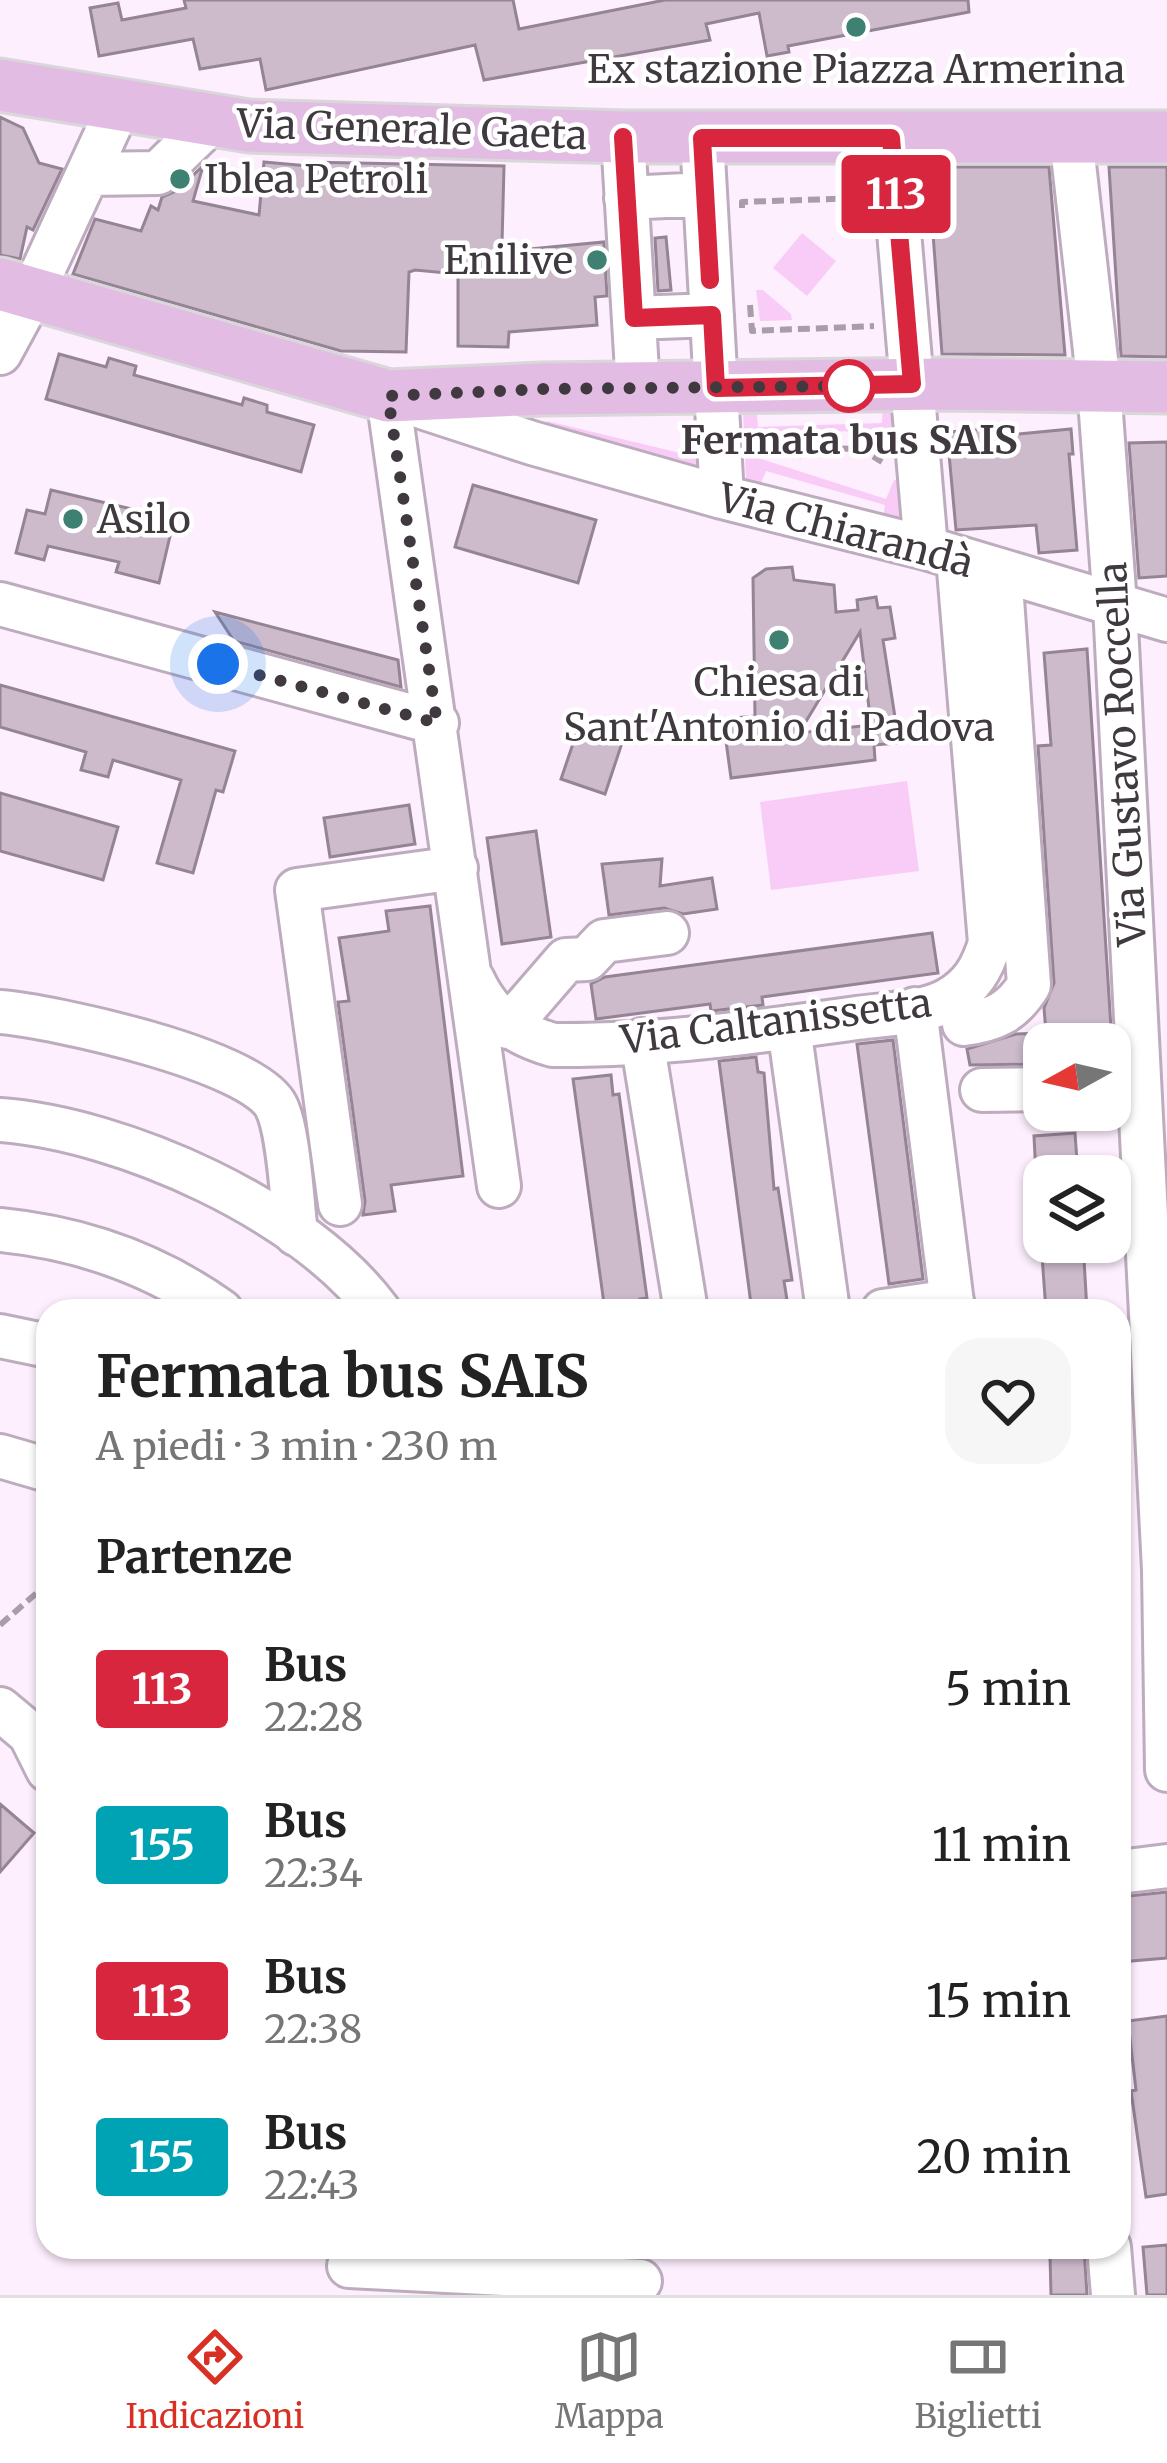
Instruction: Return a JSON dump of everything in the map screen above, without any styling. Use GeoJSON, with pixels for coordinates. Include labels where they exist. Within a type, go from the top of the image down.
{"type":"FeatureCollection","features":[{"type":"Feature","properties":{"kind":"main road","name":"Via Generale Gaeta"},"geometry":{"type":"LineString","coordinates":[[0,85],[249,126],[662,137],[1167,136]]}},
{"type":"Feature","properties":{"kind":"main road"},"geometry":{"type":"LineString","coordinates":[[16,289],[388,396],[928,384],[1167,386]]}},
{"type":"Feature","properties":{"kind":"street"},"geometry":{"type":"LineString","coordinates":[[0,353],[16,289],[88,174],[166,112]]}},
{"type":"Feature","properties":{"kind":"street"},"geometry":{"type":"LineString","coordinates":[[88,174],[158,173],[166,112]]}},
{"type":"Feature","properties":{"kind":"street"},"geometry":{"type":"LineString","coordinates":[[678,388],[730,304],[723,201],[662,137],[626,198],[634,318],[678,388],[722,497]]}},
{"type":"Feature","properties":{"kind":"street","name":"Via Gustavo Roccella"},"geometry":{"type":"LineString","coordinates":[[1071,137],[1099,386],[1115,604],[1124,1023]]}},
{"type":"Feature","properties":{"kind":"street","name":"Via Caltanissetta"},"geometry":{"type":"LineString","coordinates":[[508,1027],[553,1046],[789,1028],[943,1003],[969,986],[983,966],[990,943],[942,553],[908,138]]}},
{"type":"Feature","properties":{"kind":"street"},"geometry":{"type":"LineString","coordinates":[[626,198],[723,201]]}},
{"type":"Feature","properties":{"kind":"street"},"geometry":{"type":"LineString","coordinates":[[634,318],[730,304]]}},
{"type":"Feature","properties":{"kind":"street"},"geometry":{"type":"LineString","coordinates":[[388,396],[499,1186]]}},
{"type":"Feature","properties":{"kind":"street","name":"Via Chiarandà"},"geometry":{"type":"LineString","coordinates":[[388,396],[532,443],[942,553],[1167,620]]}},
{"type":"Feature","properties":{"kind":"street"},"geometry":{"type":"LineString","coordinates":[[964,1024],[992,1020],[1016,1006],[1029,985],[1000,570]]}},
{"type":"Feature","properties":{"kind":"street"},"geometry":{"type":"LineString","coordinates":[[0,604],[437,723]]}},
{"type":"Feature","properties":{"kind":"street"},"geometry":{"type":"LineString","coordinates":[[340,1204],[297,890],[456,868]]}},
{"type":"Feature","properties":{"kind":"street"},"geometry":{"type":"LineString","coordinates":[[470,968],[482,998],[508,1027],[566,960],[587,959],[604,941],[667,933]]}},
{"type":"Feature","properties":{"kind":"street"},"geometry":{"type":"LineString","coordinates":[[915,1010],[952,1299]]}},
{"type":"Feature","properties":{"kind":"street"},"geometry":{"type":"LineString","coordinates":[[0,1012],[74,1023],[155,1045],[262,1089],[280,1113],[296,1234]]}},
{"type":"Feature","properties":{"kind":"street"},"geometry":{"type":"LineString","coordinates":[[789,1028],[826,1299]]}},
{"type":"Feature","properties":{"kind":"street"},"geometry":{"type":"LineString","coordinates":[[642,1040],[684,1299]]}},
{"type":"Feature","properties":{"kind":"street"},"geometry":{"type":"LineString","coordinates":[[982,1090],[1023,1089]]}},
{"type":"Feature","properties":{"kind":"street"},"geometry":{"type":"LineString","coordinates":[[0,1120],[80,1132],[207,1181],[296,1234],[371,1299]]}},
{"type":"Feature","properties":{"kind":"street","name":"Via Gustavo Roccella"},"geometry":{"type":"LineString","coordinates":[[1128,1131],[1164,1570],[1167,1770]]}},
{"type":"Feature","properties":{"kind":"street"},"geometry":{"type":"LineString","coordinates":[[0,1230],[109,1251],[201,1299]]}},
{"type":"Feature","properties":{"kind":"street"},"geometry":{"type":"LineString","coordinates":[[0,1336],[36,1344]]}},
{"type":"Feature","properties":{"kind":"street"},"geometry":{"type":"LineString","coordinates":[[0,1456],[36,1466]]}},
{"type":"Feature","properties":{"kind":"street"},"geometry":{"type":"LineString","coordinates":[[0,1708],[30,1734],[36,1746]]}},
{"type":"Feature","properties":{"kind":"street"},"geometry":{"type":"LineString","coordinates":[[1131,1870],[1167,1866]]}},
{"type":"Feature","properties":{"kind":"street"},"geometry":{"type":"LineString","coordinates":[[1109,2259],[1112,2295]]}},
{"type":"Feature","properties":{"kind":"street"},"geometry":{"type":"LineString","coordinates":[[349,2269],[455,2284],[547,2273],[641,2274]]}},
{"type":"Feature","properties":{"kind":"path"},"geometry":{"type":"LineString","coordinates":[[723,201],[872,198]]}},
{"type":"Feature","properties":{"kind":"path"},"geometry":{"type":"LineString","coordinates":[[730,304],[752,331],[882,325],[881,316]]}},
{"type":"Feature","properties":{"kind":"path"},"geometry":{"type":"LineString","coordinates":[[744,444],[807,457],[814,448],[861,449],[892,468]]}},
{"type":"Feature","properties":{"kind":"path"},"geometry":{"type":"LineString","coordinates":[[0,1625],[36,1593]]}},
{"type":"Feature","properties":{"kind":"shaded area"},"geometry":{"type":"Polygon","coordinates":[[[802,233],[836,261],[807,296],[773,268],[802,233]]]}},
{"type":"Feature","properties":{"kind":"shaded area"},"geometry":{"type":"Polygon","coordinates":[[[756,290],[763,290],[792,320],[760,321],[756,290]]]}},
{"type":"Feature","properties":{"kind":"shaded area"},"geometry":{"type":"Polygon","coordinates":[[[883,403],[894,404],[899,458],[891,459],[882,431],[744,436],[743,410],[756,404],[758,427],[882,423],[883,403]]]}},
{"type":"Feature","properties":{"kind":"shaded area"},"geometry":{"type":"Polygon","coordinates":[[[547,421],[701,458],[701,470],[544,428],[547,421]]]}},
{"type":"Feature","properties":{"kind":"shaded area"},"geometry":{"type":"Polygon","coordinates":[[[754,452],[755,457],[886,499],[894,480],[900,480],[904,519],[901,525],[882,523],[885,505],[766,471],[758,490],[746,479],[745,453],[754,452]]]}},
{"type":"Feature","properties":{"kind":"shaded area"},"geometry":{"type":"Polygon","coordinates":[[[907,781],[919,871],[771,890],[760,802],[907,781]]]}},
{"type":"Feature","properties":{"kind":"building"},"geometry":{"type":"Polygon","coordinates":[[[184,0],[513,0],[519,29],[665,0],[968,0],[969,12],[788,46],[789,52],[767,56],[759,13],[706,24],[710,40],[484,80],[475,45],[266,90],[260,59],[200,69],[193,39],[99,56],[90,8],[118,3],[122,20],[186,8],[184,0]]]}},
{"type":"Feature","properties":{"kind":"building"},"geometry":{"type":"Polygon","coordinates":[[[0,117],[23,128],[39,163],[62,169],[33,230],[27,227],[20,259],[0,255],[0,117]]]}},
{"type":"Feature","properties":{"kind":"building"},"geometry":{"type":"Polygon","coordinates":[[[264,162],[504,166],[502,244],[518,244],[519,250],[604,242],[607,296],[595,297],[597,325],[509,332],[508,347],[458,346],[458,274],[415,270],[409,272],[406,352],[341,351],[73,274],[95,219],[141,231],[151,206],[158,210],[162,197],[176,191],[203,166],[193,201],[259,215],[264,162]]]}},
{"type":"Feature","properties":{"kind":"building"},"geometry":{"type":"Polygon","coordinates":[[[928,167],[1049,167],[1065,355],[942,354],[928,167]]]}},
{"type":"Feature","properties":{"kind":"building"},"geometry":{"type":"Polygon","coordinates":[[[1109,167],[1167,167],[1167,357],[1121,356],[1109,167]]]}},
{"type":"Feature","properties":{"kind":"building"},"geometry":{"type":"Polygon","coordinates":[[[666,237],[671,290],[658,291],[655,238],[666,237]]]}},
{"type":"Feature","properties":{"kind":"building"},"geometry":{"type":"Polygon","coordinates":[[[59,354],[106,367],[109,358],[136,366],[134,375],[242,405],[244,398],[267,405],[267,412],[314,425],[301,472],[46,399],[59,354]]]}},
{"type":"Feature","properties":{"kind":"building"},"geometry":{"type":"Polygon","coordinates":[[[997,428],[997,436],[1071,429],[1077,550],[1039,553],[1036,525],[956,530],[947,432],[997,428]]]}},
{"type":"Feature","properties":{"kind":"building"},"geometry":{"type":"Polygon","coordinates":[[[1167,442],[1167,576],[1139,578],[1129,443],[1167,442]]]}},
{"type":"Feature","properties":{"kind":"building"},"geometry":{"type":"Polygon","coordinates":[[[473,485],[596,520],[578,583],[455,547],[473,485]]]}},
{"type":"Feature","properties":{"kind":"building"},"geometry":{"type":"Polygon","coordinates":[[[51,490],[174,519],[159,583],[116,572],[119,562],[48,546],[44,560],[16,553],[27,510],[45,514],[51,490]]]}},
{"type":"Feature","properties":{"kind":"building"},"geometry":{"type":"Polygon","coordinates":[[[792,567],[794,580],[834,585],[836,612],[858,610],[857,600],[876,597],[878,608],[890,607],[895,638],[883,640],[899,743],[874,745],[875,760],[731,778],[723,719],[755,716],[753,578],[766,569],[792,567]],[[860,632],[799,733],[871,725],[860,632]]]}},
{"type":"Feature","properties":{"kind":"building"},"geometry":{"type":"Polygon","coordinates":[[[215,612],[398,660],[401,687],[234,641],[215,612]]]}},
{"type":"Feature","properties":{"kind":"building"},"geometry":{"type":"Polygon","coordinates":[[[1087,649],[1111,1023],[1045,1023],[1044,1008],[1054,983],[1038,746],[1051,745],[1044,653],[1087,649]]]}},
{"type":"Feature","properties":{"kind":"building"},"geometry":{"type":"Polygon","coordinates":[[[0,685],[235,751],[223,792],[216,790],[193,873],[157,863],[181,780],[113,760],[108,777],[81,770],[86,752],[0,727],[0,685]]]}},
{"type":"Feature","properties":{"kind":"building"},"geometry":{"type":"Polygon","coordinates":[[[578,729],[622,743],[605,794],[561,779],[578,729]]]}},
{"type":"Feature","properties":{"kind":"building"},"geometry":{"type":"Polygon","coordinates":[[[0,793],[118,827],[103,880],[0,851],[0,793]]]}},
{"type":"Feature","properties":{"kind":"building"},"geometry":{"type":"Polygon","coordinates":[[[409,805],[415,844],[330,857],[324,818],[409,805]]]}},
{"type":"Feature","properties":{"kind":"building"},"geometry":{"type":"Polygon","coordinates":[[[536,831],[551,937],[502,944],[487,838],[536,831]]]}},
{"type":"Feature","properties":{"kind":"building"},"geometry":{"type":"Polygon","coordinates":[[[662,859],[660,886],[712,878],[717,909],[683,914],[664,908],[609,915],[602,864],[662,859]]]}},
{"type":"Feature","properties":{"kind":"building"},"geometry":{"type":"Polygon","coordinates":[[[430,906],[463,1176],[391,1185],[395,1211],[363,1215],[365,1201],[338,1002],[349,1001],[339,938],[389,931],[386,911],[430,906]]]}},
{"type":"Feature","properties":{"kind":"building"},"geometry":{"type":"Polygon","coordinates":[[[932,933],[938,973],[762,997],[763,1005],[711,1011],[710,1004],[596,1019],[591,984],[605,977],[932,933]]]}},
{"type":"Feature","properties":{"kind":"building"},"geometry":{"type":"Polygon","coordinates":[[[1023,1034],[1023,1064],[970,1065],[967,1049],[1023,1034]]]}},
{"type":"Feature","properties":{"kind":"building"},"geometry":{"type":"Polygon","coordinates":[[[893,1040],[923,1279],[889,1284],[857,1044],[893,1040]]]}},
{"type":"Feature","properties":{"kind":"building"},"geometry":{"type":"Polygon","coordinates":[[[756,1057],[758,1072],[764,1073],[774,1189],[778,1188],[792,1280],[784,1281],[787,1299],[750,1299],[719,1061],[756,1057]]]}},
{"type":"Feature","properties":{"kind":"building"},"geometry":{"type":"Polygon","coordinates":[[[611,1075],[613,1095],[619,1094],[647,1298],[603,1299],[573,1079],[611,1075]]]}},
{"type":"Feature","properties":{"kind":"building"},"geometry":{"type":"Polygon","coordinates":[[[1075,1133],[1077,1155],[1035,1155],[1034,1136],[1075,1133]]]}},
{"type":"Feature","properties":{"kind":"building"},"geometry":{"type":"Polygon","coordinates":[[[1043,1263],[1084,1263],[1086,1299],[1045,1299],[1043,1263]]]}},
{"type":"Feature","properties":{"kind":"building"},"geometry":{"type":"Polygon","coordinates":[[[0,1804],[34,1833],[0,1872],[0,1804]]]}},
{"type":"Feature","properties":{"kind":"building"},"geometry":{"type":"Polygon","coordinates":[[[1167,1892],[1167,1958],[1131,1961],[1131,1896],[1167,1892]]]}},
{"type":"Feature","properties":{"kind":"building"},"geometry":{"type":"Polygon","coordinates":[[[1167,2016],[1167,2194],[1146,2197],[1131,2091],[1136,2090],[1131,2021],[1167,2016]]]}},
{"type":"Feature","properties":{"kind":"building"},"geometry":{"type":"Polygon","coordinates":[[[1167,2245],[1167,2295],[1147,2295],[1143,2247],[1167,2245]]]}},
{"type":"Feature","properties":{"kind":"building"},"geometry":{"type":"Polygon","coordinates":[[[1050,2259],[1085,2259],[1087,2295],[1051,2295],[1050,2259]]]}},
{"type":"Feature","properties":{"kind":"bus line","name":"113"},"geometry":{"type":"LineString","coordinates":[[623,137],[634,318],[712,315],[716,388],[912,384],[891,138],[702,138],[710,280]]}},
{"type":"Feature","properties":{"kind":"place","name":"Ex stazione Piazza Armerina"},"geometry":{"type":"Point","coordinates":[856,27]}},
{"type":"Feature","properties":{"kind":"place","name":"Iblea Petroli"},"geometry":{"type":"Point","coordinates":[180,179]}},
{"type":"Feature","properties":{"kind":"place","name":"Enilive"},"geometry":{"type":"Point","coordinates":[597,260]}},
{"type":"Feature","properties":{"kind":"place","name":"Fermata bus SAIS"},"geometry":{"type":"Point","coordinates":[849,386]}},
{"type":"Feature","properties":{"kind":"place","name":"Asilo"},"geometry":{"type":"Point","coordinates":[73,519]}},
{"type":"Feature","properties":{"kind":"place","name":"Chiesa di Sant'Antonio di Padova"},"geometry":{"type":"Point","coordinates":[779,640]}},
{"type":"Feature","properties":{"kind":"route"},"geometry":{"type":"LineString","coordinates":[[218,664],[437,723],[388,396],[542,389],[849,386]]}}]}
